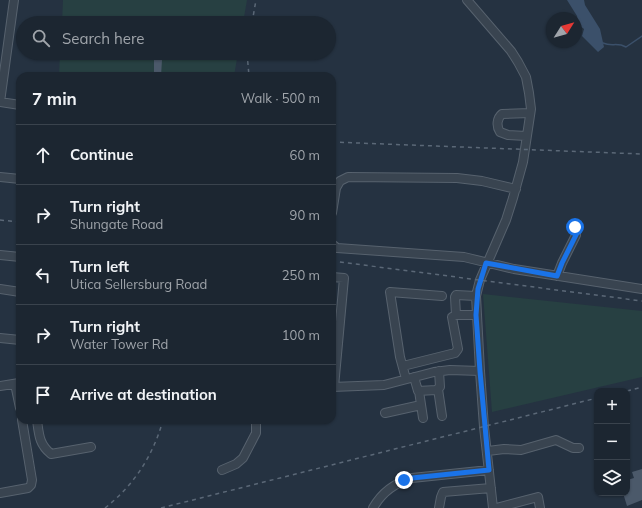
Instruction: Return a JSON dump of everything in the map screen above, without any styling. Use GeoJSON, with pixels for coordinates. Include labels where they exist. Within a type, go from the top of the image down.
{"type":"FeatureCollection","features":[{"type":"Feature","properties":{"kind":"street"},"geometry":{"type":"LineString","coordinates":[[14,0],[0,102],[16,104]]}},
{"type":"Feature","properties":{"kind":"street"},"geometry":{"type":"LineString","coordinates":[[467,0],[511,51],[526,77],[529,93],[530,113],[523,162],[506,220],[486,263],[480,280],[476,296],[476,315],[491,488],[498,508],[538,497],[540,508]]}},
{"type":"Feature","properties":{"kind":"street"},"geometry":{"type":"LineString","coordinates":[[526,136],[508,135],[500,132],[497,125],[502,114],[530,113]]}},
{"type":"Feature","properties":{"kind":"street"},"geometry":{"type":"LineString","coordinates":[[0,177],[16,179]]}},
{"type":"Feature","properties":{"kind":"street"},"geometry":{"type":"LineString","coordinates":[[336,180],[348,177],[457,178],[482,181],[516,189]]}},
{"type":"Feature","properties":{"kind":"street"},"geometry":{"type":"LineString","coordinates":[[557,276],[576,235],[575,227]]}},
{"type":"Feature","properties":{"kind":"street"},"geometry":{"type":"LineString","coordinates":[[336,247],[464,257],[486,263],[557,276],[642,289]]}},
{"type":"Feature","properties":{"kind":"street"},"geometry":{"type":"LineString","coordinates":[[0,255],[16,257]]}},
{"type":"Feature","properties":{"kind":"street"},"geometry":{"type":"LineString","coordinates":[[336,277],[344,278],[336,343]]}},
{"type":"Feature","properties":{"kind":"street"},"geometry":{"type":"LineString","coordinates":[[0,289],[16,291]]}},
{"type":"Feature","properties":{"kind":"street"},"geometry":{"type":"LineString","coordinates":[[424,418],[419,391],[416,389],[403,366],[390,292],[442,296]]}},
{"type":"Feature","properties":{"kind":"street"},"geometry":{"type":"LineString","coordinates":[[456,315],[456,295],[476,296]]}},
{"type":"Feature","properties":{"kind":"street"},"geometry":{"type":"LineString","coordinates":[[403,366],[455,353],[458,349],[452,317],[456,315],[476,315]]}},
{"type":"Feature","properties":{"kind":"street"},"geometry":{"type":"LineString","coordinates":[[0,338],[16,340]]}},
{"type":"Feature","properties":{"kind":"street"},"geometry":{"type":"LineString","coordinates":[[336,387],[384,385],[439,371],[480,371]]}},
{"type":"Feature","properties":{"kind":"street"},"geometry":{"type":"LineString","coordinates":[[439,371],[440,387],[438,389],[442,416]]}},
{"type":"Feature","properties":{"kind":"street"},"geometry":{"type":"LineString","coordinates":[[0,386],[16,383]]}},
{"type":"Feature","properties":{"kind":"street"},"geometry":{"type":"LineString","coordinates":[[419,391],[438,389]]}},
{"type":"Feature","properties":{"kind":"street"},"geometry":{"type":"LineString","coordinates":[[385,413],[421,405]]}},
{"type":"Feature","properties":{"kind":"street"},"geometry":{"type":"LineString","coordinates":[[0,493],[28,488],[31,484],[32,480],[23,424]]}},
{"type":"Feature","properties":{"kind":"street"},"geometry":{"type":"LineString","coordinates":[[38,424],[40,442],[51,454],[91,447]]}},
{"type":"Feature","properties":{"kind":"street"},"geometry":{"type":"LineString","coordinates":[[222,470],[236,464],[243,458],[256,433],[256,424]]}},
{"type":"Feature","properties":{"kind":"street"},"geometry":{"type":"LineString","coordinates":[[488,450],[521,450],[556,440],[573,448],[579,448]]}},
{"type":"Feature","properties":{"kind":"street"},"geometry":{"type":"LineString","coordinates":[[373,508],[376,502],[391,487],[404,480],[489,470]]}},
{"type":"Feature","properties":{"kind":"street"},"geometry":{"type":"LineString","coordinates":[[439,508],[440,497],[443,492],[491,488]]}},
{"type":"Feature","properties":{"kind":"green space"},"geometry":{"type":"Polygon","coordinates":[[[63,0],[247,0],[244,16],[62,16],[63,0]]]}},
{"type":"Feature","properties":{"kind":"green space"},"geometry":{"type":"Polygon","coordinates":[[[60,60],[237,60],[235,72],[59,72],[60,60]]]}},
{"type":"Feature","properties":{"kind":"green space"},"geometry":{"type":"Polygon","coordinates":[[[483,294],[642,311],[642,377],[492,412],[483,294]]]}},
{"type":"Feature","properties":{"kind":"water"},"geometry":{"type":"Polygon","coordinates":[[[567,0],[584,0],[585,5],[600,29],[604,47],[598,52],[582,36],[584,29],[582,27],[582,12],[574,12],[567,0]]]}},
{"type":"Feature","properties":{"kind":"building"},"geometry":{"type":"Polygon","coordinates":[[[154,60],[162,60],[161,72],[154,72],[154,60]]]}},
{"type":"Feature","properties":{"kind":"building"},"geometry":{"type":"Polygon","coordinates":[[[642,469],[642,500],[627,506],[624,496],[630,496],[630,479],[634,478],[632,472],[642,469]]]}},
{"type":"Feature","properties":{"kind":"waterway"},"geometry":{"type":"LineString","coordinates":[[603,43],[626,47],[642,36]]}},
{"type":"Feature","properties":{"kind":"railway"},"geometry":{"type":"LineString","coordinates":[[253,16],[256,0]]}},
{"type":"Feature","properties":{"kind":"railway"},"geometry":{"type":"LineString","coordinates":[[248,60],[249,72]]}},
{"type":"Feature","properties":{"kind":"railway"},"geometry":{"type":"LineString","coordinates":[[336,142],[642,154]]}},
{"type":"Feature","properties":{"kind":"railway"},"geometry":{"type":"LineString","coordinates":[[0,220],[16,222]]}},
{"type":"Feature","properties":{"kind":"railway"},"geometry":{"type":"LineString","coordinates":[[336,262],[642,301]]}},
{"type":"Feature","properties":{"kind":"railway"},"geometry":{"type":"LineString","coordinates":[[630,390],[642,387]]}},
{"type":"Feature","properties":{"kind":"railway"},"geometry":{"type":"LineString","coordinates":[[161,508],[594,399]]}},
{"type":"Feature","properties":{"kind":"railway"},"geometry":{"type":"LineString","coordinates":[[105,508],[125,490],[141,469],[154,446],[162,424]]}},
{"type":"Feature","properties":{"kind":"route"},"geometry":{"type":"LineString","coordinates":[[404,480],[489,470],[488,450],[484,427],[476,315],[476,296],[486,263],[557,276],[576,235],[575,227]]}}]}
